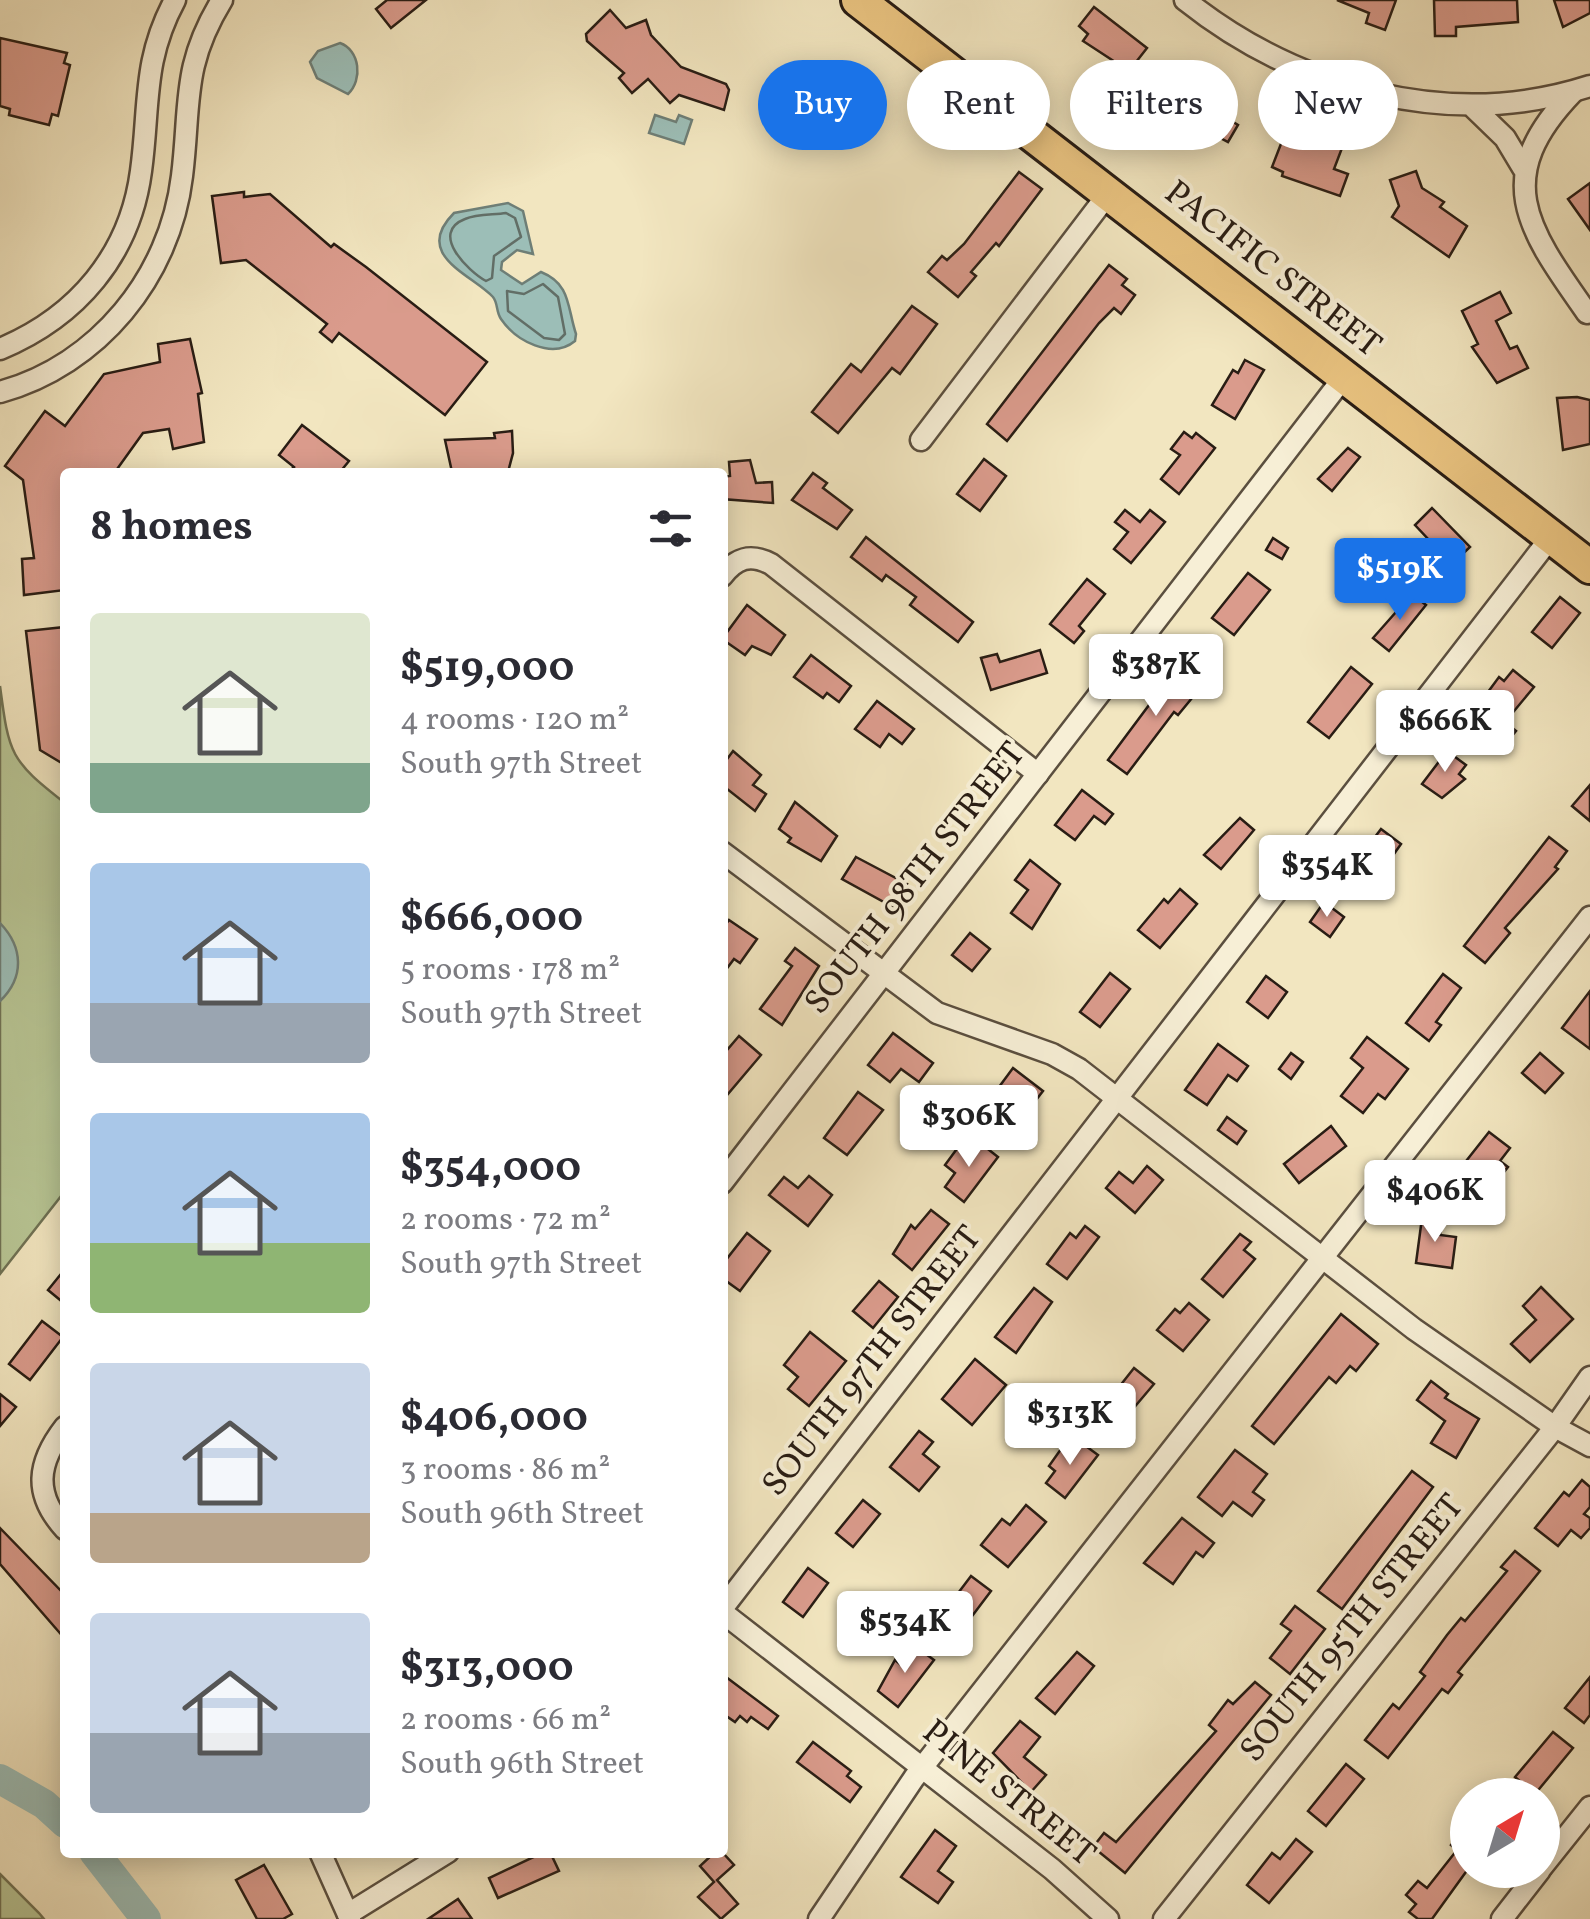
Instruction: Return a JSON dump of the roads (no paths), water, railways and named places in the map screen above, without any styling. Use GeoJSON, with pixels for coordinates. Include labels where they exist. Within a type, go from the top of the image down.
{"type":"FeatureCollection","features":[{"type":"Feature","properties":{"kind":"main road","name":"PACIFIC STREET"},"geometry":{"type":"LineString","coordinates":[[858,0],[1590,567]]}},
{"type":"Feature","properties":{"kind":"street"},"geometry":{"type":"LineString","coordinates":[[0,349],[24,339],[71,308],[122,240],[141,171],[147,72],[175,0]]}},
{"type":"Feature","properties":{"kind":"street"},"geometry":{"type":"LineString","coordinates":[[0,392],[43,376],[98,338],[121,315],[153,270],[177,206],[188,80],[196,51],[222,0]]}},
{"type":"Feature","properties":{"kind":"street"},"geometry":{"type":"LineString","coordinates":[[1185,0],[1249,42],[1328,79],[1378,94],[1474,108],[1582,89]]}},
{"type":"Feature","properties":{"kind":"street"},"geometry":{"type":"LineString","coordinates":[[1523,168],[1539,131],[1582,89]]}},
{"type":"Feature","properties":{"kind":"street"},"geometry":{"type":"LineString","coordinates":[[1474,108],[1505,138],[1523,168],[1538,238],[1586,314]]}},
{"type":"Feature","properties":{"kind":"street"},"geometry":{"type":"LineString","coordinates":[[921,440],[1108,194]]}},
{"type":"Feature","properties":{"kind":"street","name":"SOUTH 98TH STREET"},"geometry":{"type":"LineString","coordinates":[[728,1174],[1344,376]]}},
{"type":"Feature","properties":{"kind":"street","name":"SOUTH 97TH STREET"},"geometry":{"type":"LineString","coordinates":[[728,1603],[1552,538]]}},
{"type":"Feature","properties":{"kind":"street"},"geometry":{"type":"LineString","coordinates":[[728,571],[740,560],[752,557],[771,564],[1038,774]]}},
{"type":"Feature","properties":{"kind":"street"},"geometry":{"type":"LineString","coordinates":[[728,857],[882,976],[937,1013],[1052,1054],[1118,1098],[1325,1259],[1555,1428],[1590,1446]]}},
{"type":"Feature","properties":{"kind":"street"},"geometry":{"type":"LineString","coordinates":[[819,1919],[922,1766],[1325,1259],[1590,917]]}},
{"type":"Feature","properties":{"kind":"street","name":"SOUTH 95TH STREET"},"geometry":{"type":"LineString","coordinates":[[1164,1919],[1555,1428],[1590,1377]]}},
{"type":"Feature","properties":{"kind":"street"},"geometry":{"type":"LineString","coordinates":[[60,1434],[45,1456],[41,1488],[60,1523]]}},
{"type":"Feature","properties":{"kind":"street","name":"PINE STREET"},"geometry":{"type":"LineString","coordinates":[[728,1616],[922,1766],[1108,1919]]}},
{"type":"Feature","properties":{"kind":"street"},"geometry":{"type":"LineString","coordinates":[[1560,1844],[1590,1807]]}},
{"type":"Feature","properties":{"kind":"street"},"geometry":{"type":"LineString","coordinates":[[323,1858],[349,1917],[439,1858]]}},
{"type":"Feature","properties":{"kind":"street"},"geometry":{"type":"LineString","coordinates":[[1502,1919],[1526,1888]]}},
{"type":"Feature","properties":{"kind":"water"},"geometry":{"type":"Polygon","coordinates":[[[340,43],[352,52],[357,66],[356,81],[348,94],[317,78],[310,62],[318,51],[340,43]]]}},
{"type":"Feature","properties":{"kind":"water"},"geometry":{"type":"Polygon","coordinates":[[[655,115],[676,122],[679,115],[692,120],[684,144],[649,133],[655,115]]]}},
{"type":"Feature","properties":{"kind":"water"},"geometry":{"type":"Polygon","coordinates":[[[508,203],[523,211],[533,254],[517,250],[502,262],[501,270],[522,284],[541,272],[558,283],[576,334],[575,341],[566,346],[545,348],[525,341],[501,319],[493,297],[442,252],[439,241],[443,228],[454,213],[508,203]]]}},
{"type":"Feature","properties":{"kind":"water"},"geometry":{"type":"Polygon","coordinates":[[[0,923],[13,942],[18,962],[14,982],[0,1001],[0,923]]]}},
{"type":"Feature","properties":{"kind":"waterway"},"geometry":{"type":"LineString","coordinates":[[0,1779],[44,1804],[60,1818]]}},
{"type":"Feature","properties":{"kind":"waterway"},"geometry":{"type":"LineString","coordinates":[[99,1858],[146,1919]]}}]}
